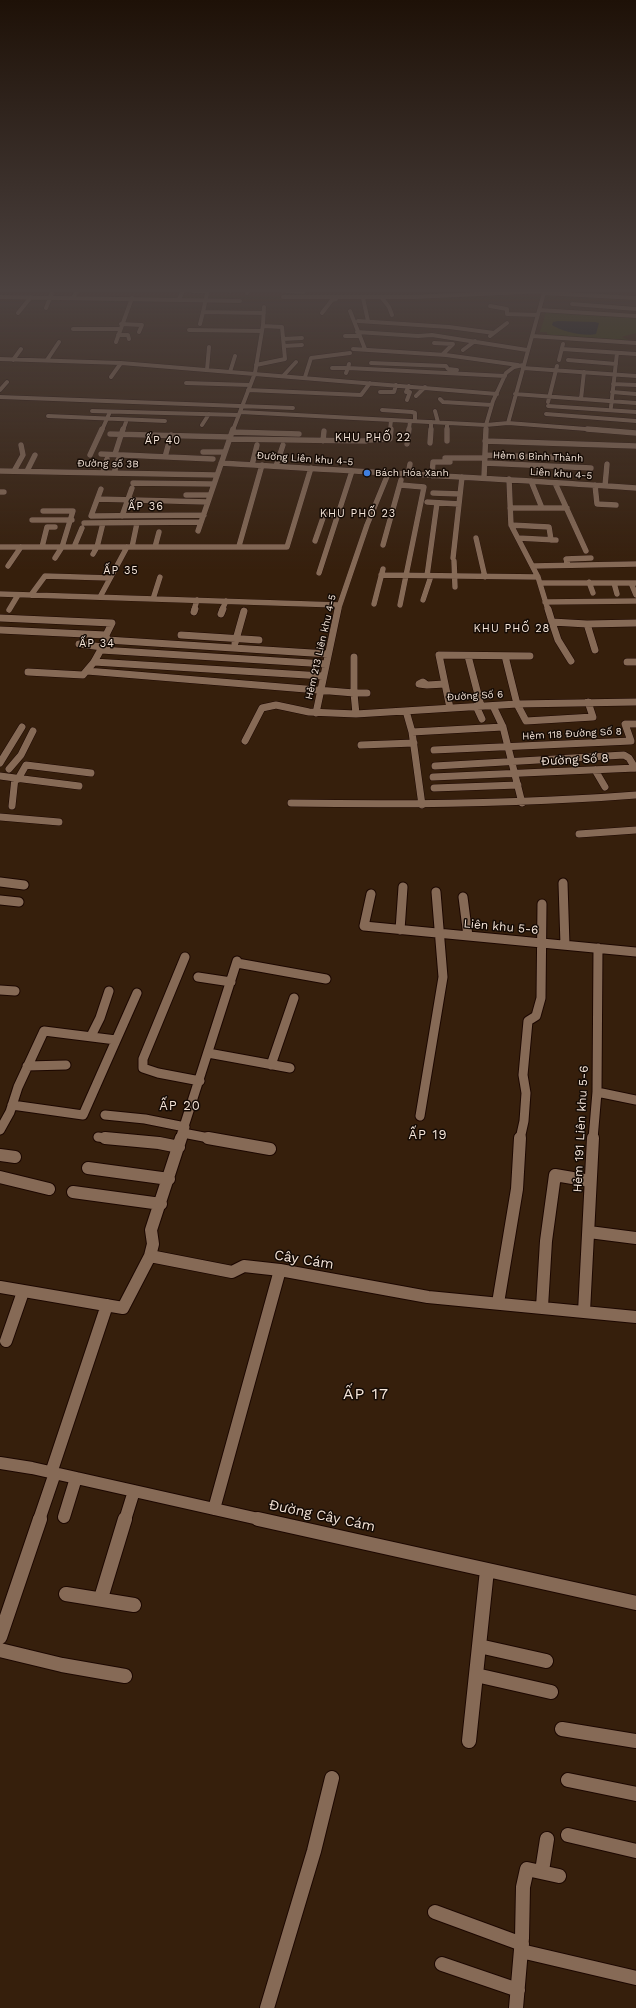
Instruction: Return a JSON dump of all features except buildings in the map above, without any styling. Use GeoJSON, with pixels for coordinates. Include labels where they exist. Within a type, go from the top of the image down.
{"type":"FeatureCollection","features":[{"type":"Feature","properties":{"kind":"street"},"geometry":{"type":"LineString","coordinates":[[0,390],[6,383]]}},
{"type":"Feature","properties":{"kind":"street"},"geometry":{"type":"LineString","coordinates":[[186,383],[251,383],[224,452],[198,531]]}},
{"type":"Feature","properties":{"kind":"street"},"geometry":{"type":"LineString","coordinates":[[326,386],[329,383]]}},
{"type":"Feature","properties":{"kind":"street"},"geometry":{"type":"LineString","coordinates":[[248,390],[294,397],[361,395],[370,383]]}},
{"type":"Feature","properties":{"kind":"street"},"geometry":{"type":"LineString","coordinates":[[373,383],[410,392],[407,400]]}},
{"type":"Feature","properties":{"kind":"street"},"geometry":{"type":"LineString","coordinates":[[415,383],[499,389]]}},
{"type":"Feature","properties":{"kind":"street"},"geometry":{"type":"LineString","coordinates":[[484,477],[486,425],[492,405],[502,383]]}},
{"type":"Feature","properties":{"kind":"street"},"geometry":{"type":"LineString","coordinates":[[505,430],[517,383]]}},
{"type":"Feature","properties":{"kind":"street"},"geometry":{"type":"LineString","coordinates":[[543,425],[552,383]]}},
{"type":"Feature","properties":{"kind":"street"},"geometry":{"type":"LineString","coordinates":[[580,399],[582,383]]}},
{"type":"Feature","properties":{"kind":"street"},"geometry":{"type":"LineString","coordinates":[[608,430],[613,384],[636,385]]}},
{"type":"Feature","properties":{"kind":"street"},"geometry":{"type":"LineString","coordinates":[[380,390],[409,386],[497,394]]}},
{"type":"Feature","properties":{"kind":"street"},"geometry":{"type":"LineString","coordinates":[[406,392],[409,386]]}},
{"type":"Feature","properties":{"kind":"street"},"geometry":{"type":"LineString","coordinates":[[416,396],[425,387]]}},
{"type":"Feature","properties":{"kind":"street"},"geometry":{"type":"LineString","coordinates":[[612,392],[636,394]]}},
{"type":"Feature","properties":{"kind":"street"},"geometry":{"type":"LineString","coordinates":[[515,394],[636,403]]}},
{"type":"Feature","properties":{"kind":"street"},"geometry":{"type":"LineString","coordinates":[[115,401],[120,395]]}},
{"type":"Feature","properties":{"kind":"street"},"geometry":{"type":"LineString","coordinates":[[0,397],[115,401],[148,400],[293,408]]}},
{"type":"Feature","properties":{"kind":"street"},"geometry":{"type":"LineString","coordinates":[[292,415],[294,397]]}},
{"type":"Feature","properties":{"kind":"street"},"geometry":{"type":"LineString","coordinates":[[45,406],[49,399]]}},
{"type":"Feature","properties":{"kind":"street"},"geometry":{"type":"LineString","coordinates":[[440,399],[443,402],[492,405]]}},
{"type":"Feature","properties":{"kind":"street"},"geometry":{"type":"LineString","coordinates":[[254,406],[257,400]]}},
{"type":"Feature","properties":{"kind":"street"},"geometry":{"type":"LineString","coordinates":[[270,407],[273,401]]}},
{"type":"Feature","properties":{"kind":"street"},"geometry":{"type":"LineString","coordinates":[[193,414],[202,403]]}},
{"type":"Feature","properties":{"kind":"street"},"geometry":{"type":"LineString","coordinates":[[548,406],[636,412]]}},
{"type":"Feature","properties":{"kind":"street"},"geometry":{"type":"LineString","coordinates":[[382,410],[415,413],[407,444]]}},
{"type":"Feature","properties":{"kind":"street"},"geometry":{"type":"LineString","coordinates":[[435,410],[438,422]]}},
{"type":"Feature","properties":{"kind":"street"},"geometry":{"type":"LineString","coordinates":[[92,411],[167,414],[239,413],[486,425],[506,423],[636,433]]}},
{"type":"Feature","properties":{"kind":"street"},"geometry":{"type":"LineString","coordinates":[[90,455],[106,418],[111,412]]}},
{"type":"Feature","properties":{"kind":"street"},"geometry":{"type":"LineString","coordinates":[[167,414],[163,424],[172,425]]}},
{"type":"Feature","properties":{"kind":"street"},"geometry":{"type":"LineString","coordinates":[[202,426],[209,414]]}},
{"type":"Feature","properties":{"kind":"street"},"geometry":{"type":"LineString","coordinates":[[546,414],[636,421]]}},
{"type":"Feature","properties":{"kind":"street"},"geometry":{"type":"LineString","coordinates":[[48,416],[165,421]]}},
{"type":"Feature","properties":{"kind":"street"},"geometry":{"type":"LineString","coordinates":[[355,425],[357,418]]}},
{"type":"Feature","properties":{"kind":"street"},"geometry":{"type":"LineString","coordinates":[[230,436],[323,441],[340,439],[358,441],[369,438],[390,436],[391,420]]}},
{"type":"Feature","properties":{"kind":"street"},"geometry":{"type":"LineString","coordinates":[[115,454],[126,422]]}},
{"type":"Feature","properties":{"kind":"street"},"geometry":{"type":"LineString","coordinates":[[430,443],[431,422]]}},
{"type":"Feature","properties":{"kind":"street"},"geometry":{"type":"LineString","coordinates":[[447,423],[447,441]]}},
{"type":"Feature","properties":{"kind":"street"},"geometry":{"type":"LineString","coordinates":[[206,436],[208,429]]}},
{"type":"Feature","properties":{"kind":"street"},"geometry":{"type":"LineString","coordinates":[[323,441],[324,431]]}},
{"type":"Feature","properties":{"kind":"street"},"geometry":{"type":"LineString","coordinates":[[110,434],[230,436],[299,434]]}},
{"type":"Feature","properties":{"kind":"street"},"geometry":{"type":"LineString","coordinates":[[358,441],[360,434]]}},
{"type":"Feature","properties":{"kind":"street"},"geometry":{"type":"LineString","coordinates":[[165,457],[171,435]]}},
{"type":"Feature","properties":{"kind":"street"},"geometry":{"type":"LineString","coordinates":[[506,436],[506,442]]}},
{"type":"Feature","properties":{"kind":"street"},"geometry":{"type":"LineString","coordinates":[[485,441],[506,442],[532,440],[636,446]]}},
{"type":"Feature","properties":{"kind":"street"},"geometry":{"type":"LineString","coordinates":[[14,471],[23,455],[21,445]]}},
{"type":"Feature","properties":{"kind":"street"},"geometry":{"type":"LineString","coordinates":[[252,465],[257,445]]}},
{"type":"Feature","properties":{"kind":"street"},"geometry":{"type":"LineString","coordinates":[[276,466],[283,445]]}},
{"type":"Feature","properties":{"kind":"street"},"geometry":{"type":"LineString","coordinates":[[486,448],[493,449]]}},
{"type":"Feature","properties":{"kind":"street"},"geometry":{"type":"LineString","coordinates":[[203,452],[224,452]]}},
{"type":"Feature","properties":{"kind":"street"},"geometry":{"type":"LineString","coordinates":[[101,454],[213,459]]}},
{"type":"Feature","properties":{"kind":"street"},"geometry":{"type":"LineString","coordinates":[[27,471],[35,455]]}},
{"type":"Feature","properties":{"kind":"street"},"geometry":{"type":"LineString","coordinates":[[445,458],[578,458]]}},
{"type":"Feature","properties":{"kind":"street"},"geometry":{"type":"LineString","coordinates":[[102,472],[108,459]]}},
{"type":"Feature","properties":{"kind":"street","name":"Hẻm 6 Bình Thành"},"geometry":{"type":"LineString","coordinates":[[485,459],[575,475],[591,468]]}},
{"type":"Feature","properties":{"kind":"street"},"geometry":{"type":"LineString","coordinates":[[114,472],[118,460]]}},
{"type":"Feature","properties":{"kind":"street"},"geometry":{"type":"LineString","coordinates":[[432,476],[433,462],[450,462]]}},
{"type":"Feature","properties":{"kind":"street","name":"Đường Liên khu 4-5"},"geometry":{"type":"LineString","coordinates":[[221,463],[405,475],[484,477]]}},
{"type":"Feature","properties":{"kind":"street"},"geometry":{"type":"LineString","coordinates":[[383,545],[400,485],[410,464]]}},
{"type":"Feature","properties":{"kind":"street"},"geometry":{"type":"LineString","coordinates":[[605,486],[607,464]]}},
{"type":"Feature","properties":{"kind":"street"},"geometry":{"type":"LineString","coordinates":[[239,546],[250,512],[262,465]]}},
{"type":"Feature","properties":{"kind":"street"},"geometry":{"type":"LineString","coordinates":[[163,474],[165,466]]}},
{"type":"Feature","properties":{"kind":"street"},"geometry":{"type":"LineString","coordinates":[[189,474],[191,467]]}},
{"type":"Feature","properties":{"kind":"street"},"geometry":{"type":"LineString","coordinates":[[0,547],[287,547],[311,468]]}},
{"type":"Feature","properties":{"kind":"street","name":"Đường số 3B"},"geometry":{"type":"LineString","coordinates":[[0,471],[149,471],[163,474],[216,475]]}},
{"type":"Feature","properties":{"kind":"street"},"geometry":{"type":"LineString","coordinates":[[319,574],[352,471]]}},
{"type":"Feature","properties":{"kind":"street"},"geometry":{"type":"LineString","coordinates":[[62,478],[70,472]]}},
{"type":"Feature","properties":{"kind":"street","name":"Hẻm 213 Liên khu 4-5"},"geometry":{"type":"LineString","coordinates":[[316,713],[339,605],[367,525],[388,474]]}},
{"type":"Feature","properties":{"kind":"street","name":"Liên khu 4-5"},"geometry":{"type":"LineString","coordinates":[[484,477],[555,483],[575,475],[595,485],[636,488]]}},
{"type":"Feature","properties":{"kind":"street"},"geometry":{"type":"LineString","coordinates":[[455,587],[454,559],[462,477]]}},
{"type":"Feature","properties":{"kind":"street"},"geometry":{"type":"LineString","coordinates":[[509,480],[511,525],[533,566],[539,580],[558,640],[571,661]]}},
{"type":"Feature","properties":{"kind":"street"},"geometry":{"type":"LineString","coordinates":[[532,481],[542,508]]}},
{"type":"Feature","properties":{"kind":"street"},"geometry":{"type":"LineString","coordinates":[[122,516],[133,486],[173,483],[213,484]]}},
{"type":"Feature","properties":{"kind":"street"},"geometry":{"type":"LineString","coordinates":[[171,489],[173,483]]}},
{"type":"Feature","properties":{"kind":"street"},"geometry":{"type":"LineString","coordinates":[[555,483],[582,539],[586,551]]}},
{"type":"Feature","properties":{"kind":"street"},"geometry":{"type":"LineString","coordinates":[[400,485],[424,487],[400,605]]}},
{"type":"Feature","properties":{"kind":"street"},"geometry":{"type":"LineString","coordinates":[[595,485],[597,504],[616,505]]}},
{"type":"Feature","properties":{"kind":"street"},"geometry":{"type":"LineString","coordinates":[[101,489],[92,516],[127,500],[143,500],[166,503],[191,501],[208,502]]}},
{"type":"Feature","properties":{"kind":"street"},"geometry":{"type":"LineString","coordinates":[[433,493],[460,494]]}},
{"type":"Feature","properties":{"kind":"street"},"geometry":{"type":"LineString","coordinates":[[139,516],[146,494]]}},
{"type":"Feature","properties":{"kind":"street"},"geometry":{"type":"LineString","coordinates":[[186,495],[210,495]]}},
{"type":"Feature","properties":{"kind":"street"},"geometry":{"type":"LineString","coordinates":[[98,499],[108,508],[122,516],[204,515]]}},
{"type":"Feature","properties":{"kind":"street"},"geometry":{"type":"LineString","coordinates":[[189,509],[191,501]]}},
{"type":"Feature","properties":{"kind":"street"},"geometry":{"type":"LineString","coordinates":[[427,502],[459,504]]}},
{"type":"Feature","properties":{"kind":"street"},"geometry":{"type":"LineString","coordinates":[[423,600],[429,576],[431,545],[438,502]]}},
{"type":"Feature","properties":{"kind":"street"},"geometry":{"type":"LineString","coordinates":[[510,508],[567,508]]}},
{"type":"Feature","properties":{"kind":"street"},"geometry":{"type":"LineString","coordinates":[[43,511],[72,511],[72,520],[62,547],[55,558]]}},
{"type":"Feature","properties":{"kind":"street"},"geometry":{"type":"LineString","coordinates":[[315,541],[324,515],[339,515]]}},
{"type":"Feature","properties":{"kind":"street"},"geometry":{"type":"LineString","coordinates":[[32,520],[72,520]]}},
{"type":"Feature","properties":{"kind":"street"},"geometry":{"type":"LineString","coordinates":[[74,547],[83,526],[104,523],[201,522]]}},
{"type":"Feature","properties":{"kind":"street"},"geometry":{"type":"LineString","coordinates":[[93,554],[97,547],[104,523]]}},
{"type":"Feature","properties":{"kind":"street"},"geometry":{"type":"LineString","coordinates":[[100,597],[129,547],[137,523]]}},
{"type":"Feature","properties":{"kind":"street"},"geometry":{"type":"LineString","coordinates":[[511,525],[549,527],[553,540],[518,538]]}},
{"type":"Feature","properties":{"kind":"street"},"geometry":{"type":"LineString","coordinates":[[42,547],[47,527],[55,527]]}},
{"type":"Feature","properties":{"kind":"street"},"geometry":{"type":"LineString","coordinates":[[155,547],[159,532]]}},
{"type":"Feature","properties":{"kind":"street"},"geometry":{"type":"LineString","coordinates":[[476,538],[485,577]]}},
{"type":"Feature","properties":{"kind":"street"},"geometry":{"type":"LineString","coordinates":[[8,566],[21,547]]}},
{"type":"Feature","properties":{"kind":"street"},"geometry":{"type":"LineString","coordinates":[[568,565],[566,559],[591,558]]}},
{"type":"Feature","properties":{"kind":"street"},"geometry":{"type":"LineString","coordinates":[[533,566],[636,564]]}},
{"type":"Feature","properties":{"kind":"street"},"geometry":{"type":"LineString","coordinates":[[374,604],[382,572],[405,576],[485,577],[634,583],[636,595]]}},
{"type":"Feature","properties":{"kind":"street"},"geometry":{"type":"LineString","coordinates":[[31,595],[45,576],[110,578]]}},
{"type":"Feature","properties":{"kind":"street"},"geometry":{"type":"LineString","coordinates":[[153,599],[160,577]]}},
{"type":"Feature","properties":{"kind":"street"},"geometry":{"type":"LineString","coordinates":[[589,582],[593,593]]}},
{"type":"Feature","properties":{"kind":"street"},"geometry":{"type":"LineString","coordinates":[[614,582],[617,594]]}},
{"type":"Feature","properties":{"kind":"street"},"geometry":{"type":"LineString","coordinates":[[125,598],[128,590]]}},
{"type":"Feature","properties":{"kind":"street"},"geometry":{"type":"LineString","coordinates":[[0,594],[339,605]]}},
{"type":"Feature","properties":{"kind":"street"},"geometry":{"type":"LineString","coordinates":[[9,610],[18,595]]}},
{"type":"Feature","properties":{"kind":"street"},"geometry":{"type":"LineString","coordinates":[[194,612],[197,600]]}},
{"type":"Feature","properties":{"kind":"street"},"geometry":{"type":"LineString","coordinates":[[221,614],[226,601]]}},
{"type":"Feature","properties":{"kind":"street"},"geometry":{"type":"LineString","coordinates":[[545,602],[636,601]]}},
{"type":"Feature","properties":{"kind":"street"},"geometry":{"type":"LineString","coordinates":[[221,682],[234,647],[237,632],[244,612]]}},
{"type":"Feature","properties":{"kind":"street"},"geometry":{"type":"LineString","coordinates":[[0,618],[112,623],[102,648],[88,671],[83,675],[28,672]]}},
{"type":"Feature","properties":{"kind":"street"},"geometry":{"type":"LineString","coordinates":[[552,622],[587,624],[636,623]]}},
{"type":"Feature","properties":{"kind":"street"},"geometry":{"type":"LineString","coordinates":[[587,624],[595,650]]}},
{"type":"Feature","properties":{"kind":"street"},"geometry":{"type":"LineString","coordinates":[[0,630],[328,654]]}},
{"type":"Feature","properties":{"kind":"street"},"geometry":{"type":"LineString","coordinates":[[181,636],[259,640]]}},
{"type":"Feature","properties":{"kind":"street"},"geometry":{"type":"LineString","coordinates":[[79,644],[102,648],[326,664]]}},
{"type":"Feature","properties":{"kind":"street"},"geometry":{"type":"LineString","coordinates":[[468,656],[482,719]]}},
{"type":"Feature","properties":{"kind":"street"},"geometry":{"type":"LineString","coordinates":[[505,656],[517,704],[526,720],[593,717],[588,702]]}},
{"type":"Feature","properties":{"kind":"street"},"geometry":{"type":"LineString","coordinates":[[450,708],[439,657],[530,656]]}},
{"type":"Feature","properties":{"kind":"street"},"geometry":{"type":"LineString","coordinates":[[354,657],[354,693],[356,714]]}},
{"type":"Feature","properties":{"kind":"street"},"geometry":{"type":"LineString","coordinates":[[94,662],[323,676]]}},
{"type":"Feature","properties":{"kind":"street"},"geometry":{"type":"LineString","coordinates":[[627,662],[636,662]]}},
{"type":"Feature","properties":{"kind":"street"},"geometry":{"type":"LineString","coordinates":[[88,671],[367,693]]}},
{"type":"Feature","properties":{"kind":"street"},"geometry":{"type":"LineString","coordinates":[[428,685],[445,684]]}},
{"type":"Feature","properties":{"kind":"street","name":"Đường Số 6"},"geometry":{"type":"LineString","coordinates":[[245,741],[262,708],[276,705],[316,713],[356,714],[517,704],[636,702]]}},
{"type":"Feature","properties":{"kind":"street"},"geometry":{"type":"LineString","coordinates":[[493,706],[502,727],[508,747],[522,803]]}},
{"type":"Feature","properties":{"kind":"street"},"geometry":{"type":"LineString","coordinates":[[406,711],[412,732],[422,805]]}},
{"type":"Feature","properties":{"kind":"street","name":"Hẻm 118 Đường Số 8"},"geometry":{"type":"LineString","coordinates":[[508,747],[632,741],[625,724],[636,724]]}},
{"type":"Feature","properties":{"kind":"street"},"geometry":{"type":"LineString","coordinates":[[0,763],[22,727]]}},
{"type":"Feature","properties":{"kind":"street"},"geometry":{"type":"LineString","coordinates":[[412,732],[502,727]]}},
{"type":"Feature","properties":{"kind":"street"},"geometry":{"type":"LineString","coordinates":[[9,769],[20,755],[33,731]]}},
{"type":"Feature","properties":{"kind":"street"},"geometry":{"type":"LineString","coordinates":[[361,745],[414,744]]}},
{"type":"Feature","properties":{"kind":"street"},"geometry":{"type":"LineString","coordinates":[[434,750],[508,747]]}},
{"type":"Feature","properties":{"kind":"street"},"geometry":{"type":"LineString","coordinates":[[6,754],[20,755]]}},
{"type":"Feature","properties":{"kind":"street"},"geometry":{"type":"LineString","coordinates":[[435,766],[624,755],[629,758],[635,768]]}},
{"type":"Feature","properties":{"kind":"street"},"geometry":{"type":"LineString","coordinates":[[12,806],[17,778],[26,765],[91,773]]}},
{"type":"Feature","properties":{"kind":"street","name":"Đường Số 8"},"geometry":{"type":"LineString","coordinates":[[432,777],[635,768]]}},
{"type":"Feature","properties":{"kind":"street"},"geometry":{"type":"LineString","coordinates":[[595,770],[605,787]]}},
{"type":"Feature","properties":{"kind":"street"},"geometry":{"type":"LineString","coordinates":[[0,776],[79,786]]}},
{"type":"Feature","properties":{"kind":"street"},"geometry":{"type":"LineString","coordinates":[[434,788],[518,785]]}},
{"type":"Feature","properties":{"kind":"street"},"geometry":{"type":"LineString","coordinates":[[290,803],[390,806],[522,803],[636,795]]}},
{"type":"Feature","properties":{"kind":"street"},"geometry":{"type":"LineString","coordinates":[[0,817],[59,822]]}},
{"type":"Feature","properties":{"kind":"street"},"geometry":{"type":"LineString","coordinates":[[579,834],[636,830]]}},
{"type":"Feature","properties":{"kind":"street"},"geometry":{"type":"LineString","coordinates":[[0,882],[24,885]]}},
{"type":"Feature","properties":{"kind":"street"},"geometry":{"type":"LineString","coordinates":[[563,883],[565,945]]}},
{"type":"Feature","properties":{"kind":"street"},"geometry":{"type":"LineString","coordinates":[[400,930],[403,887]]}},
{"type":"Feature","properties":{"kind":"street"},"geometry":{"type":"LineString","coordinates":[[420,1116],[444,963],[439,934],[436,892]]}},
{"type":"Feature","properties":{"kind":"street","name":"Liên khu 5-6"},"geometry":{"type":"LineString","coordinates":[[371,894],[364,926],[636,952]]}},
{"type":"Feature","properties":{"kind":"street"},"geometry":{"type":"LineString","coordinates":[[463,897],[468,936]]}},
{"type":"Feature","properties":{"kind":"street"},"geometry":{"type":"LineString","coordinates":[[0,900],[19,902]]}},
{"type":"Feature","properties":{"kind":"street"},"geometry":{"type":"LineString","coordinates":[[498,1303],[511,1233],[517,1189],[519,1143],[524,1121],[526,1093],[523,1075],[528,1021],[536,1016],[541,998],[542,904]]}},
{"type":"Feature","properties":{"kind":"street","name":"Hẻm 191 Liên khu 5-6"},"geometry":{"type":"LineString","coordinates":[[584,1312],[589,1232],[590,1181],[597,1092],[598,948]]}},
{"type":"Feature","properties":{"kind":"street"},"geometry":{"type":"LineString","coordinates":[[185,957],[143,1059],[143,1068],[158,1073],[200,1081]]}},
{"type":"Feature","properties":{"kind":"street"},"geometry":{"type":"LineString","coordinates":[[0,1287],[123,1308],[150,1256],[153,1244],[151,1230],[169,1179],[237,962],[326,979]]}},
{"type":"Feature","properties":{"kind":"street"},"geometry":{"type":"LineString","coordinates":[[198,977],[231,982]]}},
{"type":"Feature","properties":{"kind":"street"},"geometry":{"type":"LineString","coordinates":[[0,990],[15,991]]}},
{"type":"Feature","properties":{"kind":"street"},"geometry":{"type":"LineString","coordinates":[[90,1036],[100,1018],[109,991]]}},
{"type":"Feature","properties":{"kind":"street"},"geometry":{"type":"LineString","coordinates":[[12,1105],[83,1115],[137,992]]}},
{"type":"Feature","properties":{"kind":"street"},"geometry":{"type":"LineString","coordinates":[[271,1065],[294,998]]}},
{"type":"Feature","properties":{"kind":"street"},"geometry":{"type":"LineString","coordinates":[[0,1130],[12,1105],[27,1066],[44,1031],[116,1040]]}},
{"type":"Feature","properties":{"kind":"street"},"geometry":{"type":"LineString","coordinates":[[208,1053],[290,1068]]}},
{"type":"Feature","properties":{"kind":"street"},"geometry":{"type":"LineString","coordinates":[[27,1066],[66,1065]]}},
{"type":"Feature","properties":{"kind":"street"},"geometry":{"type":"LineString","coordinates":[[597,1092],[636,1100]]}},
{"type":"Feature","properties":{"kind":"street"},"geometry":{"type":"LineString","coordinates":[[105,1115],[124,1116],[270,1149]]}},
{"type":"Feature","properties":{"kind":"street"},"geometry":{"type":"LineString","coordinates":[[98,1137],[159,1143],[179,1147]]}},
{"type":"Feature","properties":{"kind":"street"},"geometry":{"type":"LineString","coordinates":[[0,1156],[15,1157]]}},
{"type":"Feature","properties":{"kind":"street"},"geometry":{"type":"LineString","coordinates":[[88,1168],[169,1179]]}},
{"type":"Feature","properties":{"kind":"street"},"geometry":{"type":"LineString","coordinates":[[542,1306],[546,1241],[555,1175],[590,1181]]}},
{"type":"Feature","properties":{"kind":"street"},"geometry":{"type":"LineString","coordinates":[[0,1177],[49,1189]]}},
{"type":"Feature","properties":{"kind":"street"},"geometry":{"type":"LineString","coordinates":[[73,1192],[160,1204]]}},
{"type":"Feature","properties":{"kind":"street"},"geometry":{"type":"LineString","coordinates":[[589,1232],[636,1238]]}},
{"type":"Feature","properties":{"kind":"street","name":"Cây Cám"},"geometry":{"type":"LineString","coordinates":[[150,1256],[232,1272],[244,1266],[280,1270],[428,1297],[542,1306],[636,1317]]}},
{"type":"Feature","properties":{"kind":"street"},"geometry":{"type":"LineString","coordinates":[[214,1509],[280,1270]]}},
{"type":"Feature","properties":{"kind":"street"},"geometry":{"type":"LineString","coordinates":[[6,1341],[24,1292]]}},
{"type":"Feature","properties":{"kind":"street"},"geometry":{"type":"LineString","coordinates":[[0,1637],[107,1305]]}},
{"type":"Feature","properties":{"kind":"street","name":"Đường Cây Cám"},"geometry":{"type":"LineString","coordinates":[[0,1463],[76,1478],[636,1603]]}},
{"type":"Feature","properties":{"kind":"street"},"geometry":{"type":"LineString","coordinates":[[64,1517],[76,1478]]}},
{"type":"Feature","properties":{"kind":"street"},"geometry":{"type":"LineString","coordinates":[[101,1598],[134,1491]]}},
{"type":"Feature","properties":{"kind":"street"},"geometry":{"type":"LineString","coordinates":[[469,1741],[487,1570]]}},
{"type":"Feature","properties":{"kind":"street"},"geometry":{"type":"LineString","coordinates":[[66,1594],[101,1598],[134,1605]]}},
{"type":"Feature","properties":{"kind":"street"},"geometry":{"type":"LineString","coordinates":[[479,1646],[486,1649],[546,1661]]}},
{"type":"Feature","properties":{"kind":"street"},"geometry":{"type":"LineString","coordinates":[[0,1650],[62,1665],[125,1676]]}},
{"type":"Feature","properties":{"kind":"street"},"geometry":{"type":"LineString","coordinates":[[476,1675],[551,1692]]}},
{"type":"Feature","properties":{"kind":"street"},"geometry":{"type":"LineString","coordinates":[[562,1729],[636,1741]]}},
{"type":"Feature","properties":{"kind":"street"},"geometry":{"type":"LineString","coordinates":[[267,2008],[314,1851],[332,1778]]}},
{"type":"Feature","properties":{"kind":"street"},"geometry":{"type":"LineString","coordinates":[[568,1780],[636,1794]]}},
{"type":"Feature","properties":{"kind":"street"},"geometry":{"type":"LineString","coordinates":[[568,1835],[636,1851]]}},
{"type":"Feature","properties":{"kind":"street"},"geometry":{"type":"LineString","coordinates":[[542,1871],[547,1839]]}},
{"type":"Feature","properties":{"kind":"street"},"geometry":{"type":"LineString","coordinates":[[516,2008],[521,1948],[523,1887],[527,1869],[542,1871],[559,1876]]}},
{"type":"Feature","properties":{"kind":"street"},"geometry":{"type":"LineString","coordinates":[[435,1912],[521,1948],[636,1978]]}},
{"type":"Feature","properties":{"kind":"street"},"geometry":{"type":"LineString","coordinates":[[442,1964],[518,1990]]}},
{"type":"Feature","properties":{"kind":"place","name":"Bách Hóa Xanh"},"geometry":{"type":"Point","coordinates":[367,473]}},
{"type":"Feature","properties":{"kind":"district","name":"KHU PHỐ 22"},"geometry":{"type":"Point","coordinates":[373,438]}},
{"type":"Feature","properties":{"kind":"district","name":"ẤP 40"},"geometry":{"type":"Point","coordinates":[163,441]}},
{"type":"Feature","properties":{"kind":"district","name":"ẤP 36"},"geometry":{"type":"Point","coordinates":[146,507]}},
{"type":"Feature","properties":{"kind":"district","name":"KHU PHỐ 23"},"geometry":{"type":"Point","coordinates":[358,514]}},
{"type":"Feature","properties":{"kind":"district","name":"ẤP 35"},"geometry":{"type":"Point","coordinates":[121,571]}},
{"type":"Feature","properties":{"kind":"district","name":"KHU PHỐ 28"},"geometry":{"type":"Point","coordinates":[512,629]}},
{"type":"Feature","properties":{"kind":"district","name":"ẤP 34"},"geometry":{"type":"Point","coordinates":[97,644]}},
{"type":"Feature","properties":{"kind":"district","name":"ẤP 20"},"geometry":{"type":"Point","coordinates":[180,1106]}},
{"type":"Feature","properties":{"kind":"district","name":"ẤP 19"},"geometry":{"type":"Point","coordinates":[428,1135]}},
{"type":"Feature","properties":{"kind":"district","name":"ẤP 17"},"geometry":{"type":"Point","coordinates":[366,1394]}}]}
